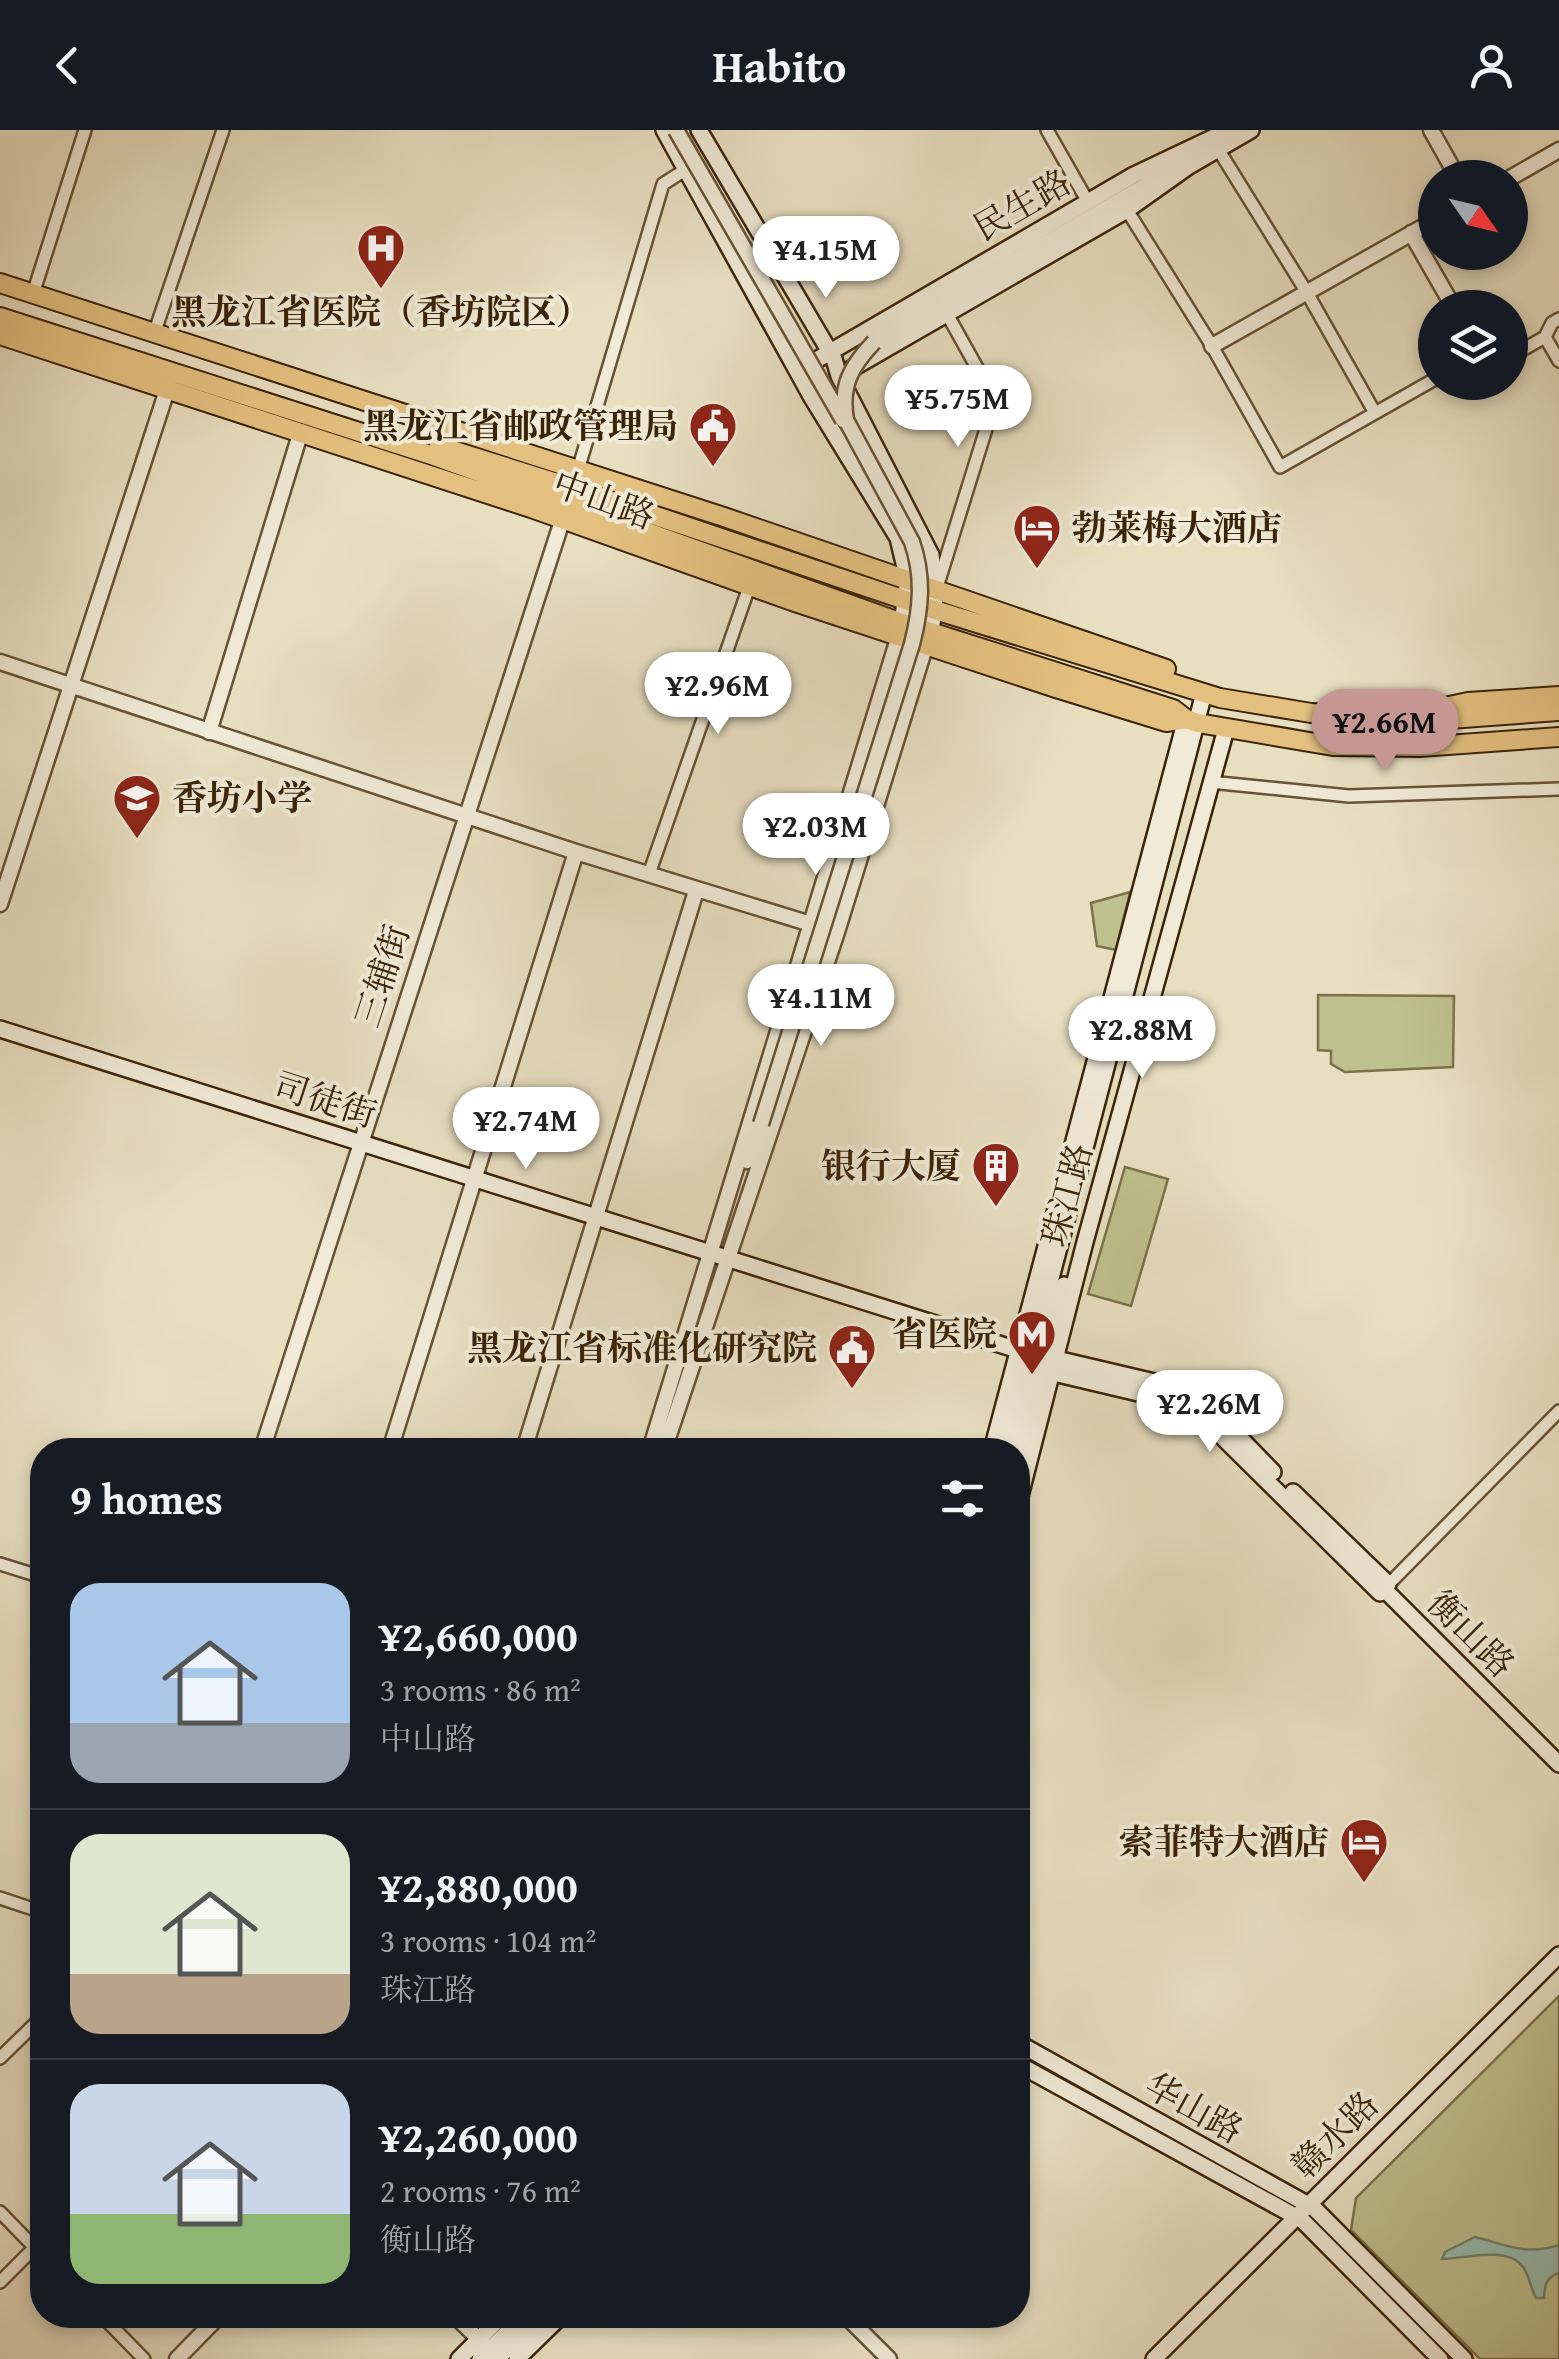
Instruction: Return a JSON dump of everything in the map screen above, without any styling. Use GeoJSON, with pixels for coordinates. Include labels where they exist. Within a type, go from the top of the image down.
{"type":"FeatureCollection","features":[{"type":"Feature","properties":{"kind":"main road"},"geometry":{"type":"LineString","coordinates":[[664,130],[798,371],[902,546],[908,580],[900,629]]}},
{"type":"Feature","properties":{"kind":"main road"},"geometry":{"type":"LineString","coordinates":[[699,130],[830,352],[931,555],[936,590],[928,638]]}},
{"type":"Feature","properties":{"kind":"main road","name":"民生路"},"geometry":{"type":"LineString","coordinates":[[839,376],[1126,210],[1229,130]]}},
{"type":"Feature","properties":{"kind":"main road","name":"民生路"},"geometry":{"type":"LineString","coordinates":[[798,371],[1134,175],[1251,130]]}},
{"type":"Feature","properties":{"kind":"main road","name":"中山路"},"geometry":{"type":"LineString","coordinates":[[0,284],[531,466]]}},
{"type":"Feature","properties":{"kind":"main road","name":"中山路"},"geometry":{"type":"LineString","coordinates":[[0,307],[531,466]]}},
{"type":"Feature","properties":{"kind":"main road","name":"中山路"},"geometry":{"type":"LineString","coordinates":[[0,318],[434,456],[679,541],[900,629]]}},
{"type":"Feature","properties":{"kind":"main road","name":"中山路"},"geometry":{"type":"LineString","coordinates":[[0,335],[302,431],[749,586],[928,638],[1166,722],[1333,746],[1559,738]]}},
{"type":"Feature","properties":{"kind":"main road"},"geometry":{"type":"LineString","coordinates":[[531,466],[724,518],[1164,669],[1212,695]]}},
{"type":"Feature","properties":{"kind":"main road"},"geometry":{"type":"LineString","coordinates":[[531,466],[592,494]]}},
{"type":"Feature","properties":{"kind":"main road","name":"中山路"},"geometry":{"type":"LineString","coordinates":[[574,478],[592,494],[935,610]]}},
{"type":"Feature","properties":{"kind":"main road"},"geometry":{"type":"LineString","coordinates":[[531,508],[577,508]]}},
{"type":"Feature","properties":{"kind":"main road"},"geometry":{"type":"LineString","coordinates":[[696,529],[724,518]]}},
{"type":"Feature","properties":{"kind":"main road"},"geometry":{"type":"LineString","coordinates":[[724,518],[731,531],[750,547]]}},
{"type":"Feature","properties":{"kind":"main road"},"geometry":{"type":"LineString","coordinates":[[679,541],[707,572]]}},
{"type":"Feature","properties":{"kind":"main road"},"geometry":{"type":"LineString","coordinates":[[935,610],[1212,695],[1311,713],[1422,720],[1559,711]]}},
{"type":"Feature","properties":{"kind":"main road","name":"珠江路"},"geometry":{"type":"LineString","coordinates":[[1022,1438],[1212,695]]}},
{"type":"Feature","properties":{"kind":"main road"},"geometry":{"type":"LineString","coordinates":[[1396,716],[1468,702],[1559,696]]}},
{"type":"Feature","properties":{"kind":"main road","name":"珠江路"},"geometry":{"type":"LineString","coordinates":[[1011,1438],[1040,1361],[1210,782],[1206,725]]}},
{"type":"Feature","properties":{"kind":"main road","name":"珠江路"},"geometry":{"type":"LineString","coordinates":[[1028,1438],[1040,1361],[1206,725]]}},
{"type":"Feature","properties":{"kind":"main road","name":"司徒街"},"geometry":{"type":"LineString","coordinates":[[0,1028],[720,1255],[1040,1361]]}},
{"type":"Feature","properties":{"kind":"main road","name":"珠江路"},"geometry":{"type":"LineString","coordinates":[[998,1438],[1040,1361]]}},
{"type":"Feature","properties":{"kind":"main road","name":"衡山路"},"geometry":{"type":"LineString","coordinates":[[1040,1361],[1168,1400],[1200,1414],[1384,1589],[1559,1764]]}},
{"type":"Feature","properties":{"kind":"main road","name":"赣水路"},"geometry":{"type":"LineString","coordinates":[[1158,2359],[1559,1955]]}},
{"type":"Feature","properties":{"kind":"main road","name":"赣水路"},"geometry":{"type":"LineString","coordinates":[[1305,2212],[1559,1967]]}},
{"type":"Feature","properties":{"kind":"main road","name":"华山路"},"geometry":{"type":"LineString","coordinates":[[1030,2051],[1305,2212],[1464,2359]]}},
{"type":"Feature","properties":{"kind":"main road","name":"华山路"},"geometry":{"type":"LineString","coordinates":[[1030,2070],[1305,2212],[1440,2359]]}},
{"type":"Feature","properties":{"kind":"main road"},"geometry":{"type":"LineString","coordinates":[[501,2354],[502,2328]]}},
{"type":"Feature","properties":{"kind":"main road"},"geometry":{"type":"LineString","coordinates":[[501,2354],[517,2328]]}},
{"type":"Feature","properties":{"kind":"main road"},"geometry":{"type":"LineString","coordinates":[[501,2354],[528,2328]]}},
{"type":"Feature","properties":{"kind":"main road"},"geometry":{"type":"LineString","coordinates":[[458,2359],[501,2354],[542,2328]]}},
{"type":"Feature","properties":{"kind":"street"},"geometry":{"type":"LineString","coordinates":[[33,294],[85,130]]}},
{"type":"Feature","properties":{"kind":"street"},"geometry":{"type":"LineString","coordinates":[[154,334],[223,130]]}},
{"type":"Feature","properties":{"kind":"street"},"geometry":{"type":"LineString","coordinates":[[676,130],[912,542],[921,596],[912,644],[761,1124],[718,1233]]}},
{"type":"Feature","properties":{"kind":"street"},"geometry":{"type":"LineString","coordinates":[[1047,130],[1088,202]]}},
{"type":"Feature","properties":{"kind":"street"},"geometry":{"type":"LineString","coordinates":[[1432,130],[1448,160]]}},
{"type":"Feature","properties":{"kind":"street"},"geometry":{"type":"LineString","coordinates":[[852,435],[843,405],[846,379],[874,342],[1212,146],[1306,291],[1375,413]]}},
{"type":"Feature","properties":{"kind":"street"},"geometry":{"type":"LineString","coordinates":[[1528,168],[1559,150]]}},
{"type":"Feature","properties":{"kind":"street"},"geometry":{"type":"LineString","coordinates":[[574,478],[663,184],[685,170]]}},
{"type":"Feature","properties":{"kind":"street"},"geometry":{"type":"LineString","coordinates":[[1126,210],[1212,346],[1280,467],[1418,389]]}},
{"type":"Feature","properties":{"kind":"street"},"geometry":{"type":"LineString","coordinates":[[1212,346],[1418,229]]}},
{"type":"Feature","properties":{"kind":"street"},"geometry":{"type":"LineString","coordinates":[[1411,233],[1444,290]]}},
{"type":"Feature","properties":{"kind":"street"},"geometry":{"type":"LineString","coordinates":[[936,590],[995,400],[947,314]]}},
{"type":"Feature","properties":{"kind":"street"},"geometry":{"type":"LineString","coordinates":[[1528,347],[1545,337],[1559,318]]}},
{"type":"Feature","properties":{"kind":"street"},"geometry":{"type":"LineString","coordinates":[[1545,337],[1559,360]]}},
{"type":"Feature","properties":{"kind":"street"},"geometry":{"type":"LineString","coordinates":[[0,904],[168,388]]}},
{"type":"Feature","properties":{"kind":"street"},"geometry":{"type":"LineString","coordinates":[[208,732],[302,431]]}},
{"type":"Feature","properties":{"kind":"street","name":"三辅街"},"geometry":{"type":"LineString","coordinates":[[266,1438],[562,521]]}},
{"type":"Feature","properties":{"kind":"street"},"geometry":{"type":"LineString","coordinates":[[648,874],[749,586]]}},
{"type":"Feature","properties":{"kind":"street"},"geometry":{"type":"LineString","coordinates":[[667,1438],[720,1255],[718,1233],[900,629]]}},
{"type":"Feature","properties":{"kind":"street"},"geometry":{"type":"LineString","coordinates":[[654,1438],[837,932],[928,638]]}},
{"type":"Feature","properties":{"kind":"street"},"geometry":{"type":"LineString","coordinates":[[0,662],[576,852],[837,932]]}},
{"type":"Feature","properties":{"kind":"street"},"geometry":{"type":"LineString","coordinates":[[1210,782],[1349,796],[1559,789]]}},
{"type":"Feature","properties":{"kind":"street"},"geometry":{"type":"LineString","coordinates":[[394,1438],[576,852]]}},
{"type":"Feature","properties":{"kind":"street"},"geometry":{"type":"LineString","coordinates":[[528,1438],[696,890]]}},
{"type":"Feature","properties":{"kind":"street"},"geometry":{"type":"LineString","coordinates":[[1384,1589],[1559,1411]]}},
{"type":"Feature","properties":{"kind":"street"},"geometry":{"type":"LineString","coordinates":[[0,1564],[30,1573]]}},
{"type":"Feature","properties":{"kind":"street"},"geometry":{"type":"LineString","coordinates":[[0,1898],[30,1908]]}},
{"type":"Feature","properties":{"kind":"street"},"geometry":{"type":"LineString","coordinates":[[0,2058],[30,2028]]}},
{"type":"Feature","properties":{"kind":"street"},"geometry":{"type":"LineString","coordinates":[[0,2212],[30,2239]]}},
{"type":"Feature","properties":{"kind":"street"},"geometry":{"type":"LineString","coordinates":[[0,2282],[30,2256]]}},
{"type":"Feature","properties":{"kind":"street"},"geometry":{"type":"LineString","coordinates":[[114,2328],[144,2359]]}},
{"type":"Feature","properties":{"kind":"street"},"geometry":{"type":"LineString","coordinates":[[177,2359],[207,2328]]}},
{"type":"Feature","properties":{"kind":"street"},"geometry":{"type":"LineString","coordinates":[[470,2328],[501,2354]]}},
{"type":"Feature","properties":{"kind":"street"},"geometry":{"type":"LineString","coordinates":[[858,2328],[888,2359]]}},
{"type":"Feature","properties":{"kind":"green space"},"geometry":{"type":"Polygon","coordinates":[[[1130,892],[1116,950],[1097,946],[1091,903],[1130,892]]]}},
{"type":"Feature","properties":{"kind":"green space"},"geometry":{"type":"Polygon","coordinates":[[[1318,995],[1454,996],[1453,1067],[1345,1072],[1331,1064],[1331,1051],[1318,1050],[1318,995]]]}},
{"type":"Feature","properties":{"kind":"green space"},"geometry":{"type":"Polygon","coordinates":[[[1125,1167],[1168,1179],[1131,1306],[1088,1294],[1125,1167]]]}},
{"type":"Feature","properties":{"kind":"green space"},"geometry":{"type":"Polygon","coordinates":[[[1559,1996],[1559,2359],[1480,2359],[1351,2230],[1356,2198],[1559,1996]]]}},
{"type":"Feature","properties":{"kind":"water"},"geometry":{"type":"Polygon","coordinates":[[[1475,2237],[1526,2249],[1559,2245],[1559,2273],[1547,2282],[1544,2298],[1536,2298],[1523,2267],[1507,2256],[1442,2259],[1445,2252],[1475,2237]]]}},
{"type":"Feature","properties":{"kind":"place","name":"黑龙江省医院（香坊院区）"},"geometry":{"type":"Point","coordinates":[381,290]}},
{"type":"Feature","properties":{"kind":"place","name":"黑龙江省邮政管理局"},"geometry":{"type":"Point","coordinates":[713,468]}},
{"type":"Feature","properties":{"kind":"place","name":"勃莱梅大酒店"},"geometry":{"type":"Point","coordinates":[1037,570]}},
{"type":"Feature","properties":{"kind":"place","name":"香坊小学"},"geometry":{"type":"Point","coordinates":[137,840]}},
{"type":"Feature","properties":{"kind":"place","name":"银行大厦"},"geometry":{"type":"Point","coordinates":[996,1208]}},
{"type":"Feature","properties":{"kind":"place","name":"省医院"},"geometry":{"type":"Point","coordinates":[1032,1376]}},
{"type":"Feature","properties":{"kind":"place","name":"黑龙江省标准化研究院"},"geometry":{"type":"Point","coordinates":[852,1390]}},
{"type":"Feature","properties":{"kind":"place","name":"索菲特大酒店"},"geometry":{"type":"Point","coordinates":[1364,1884]}}]}
